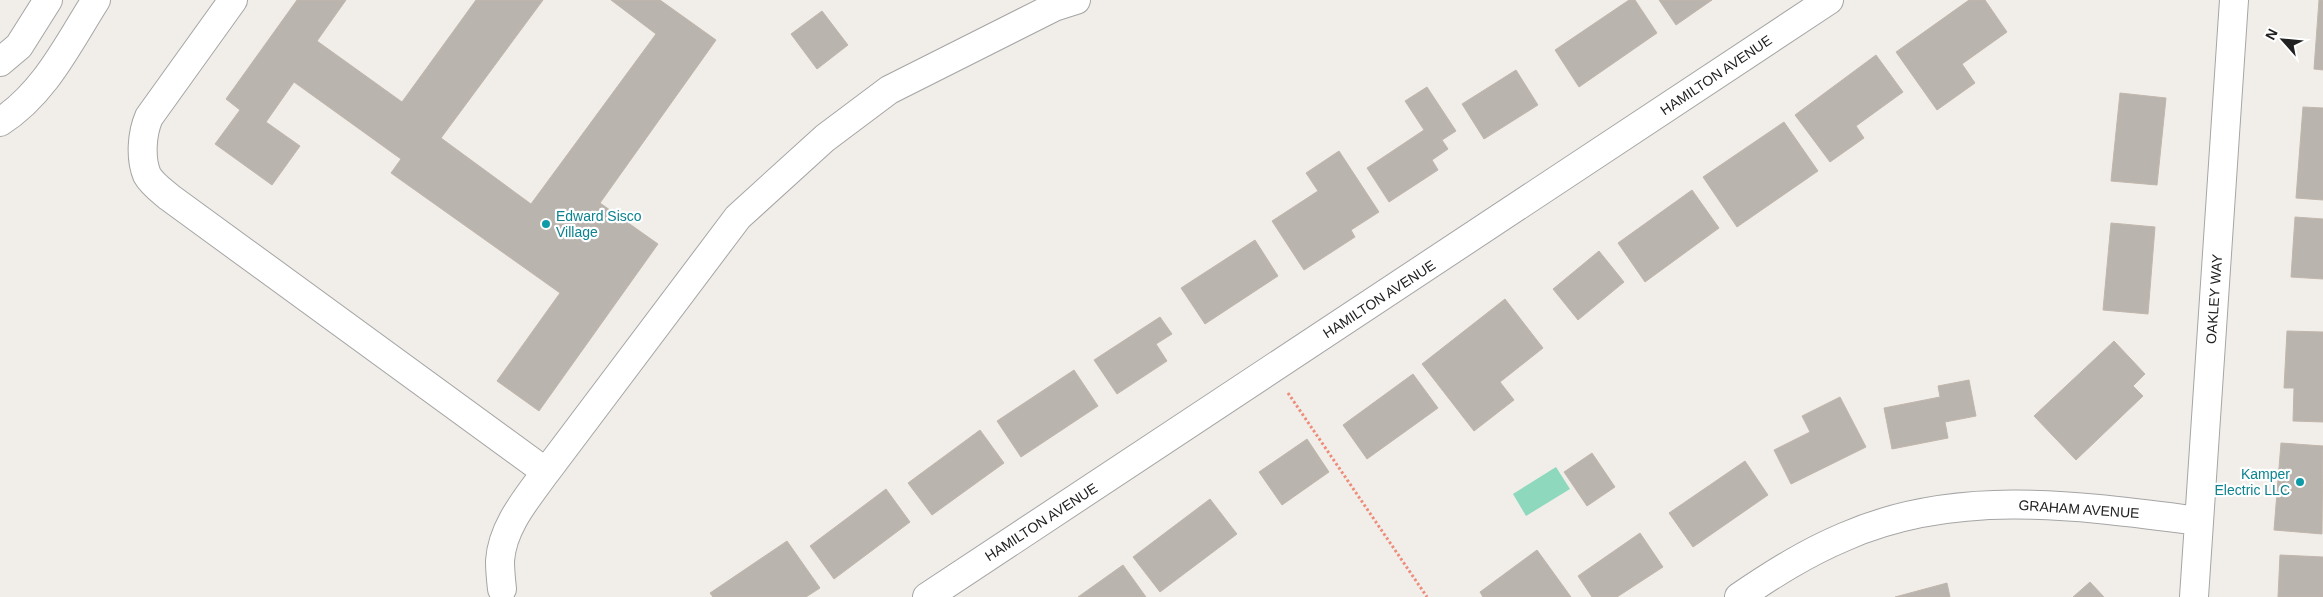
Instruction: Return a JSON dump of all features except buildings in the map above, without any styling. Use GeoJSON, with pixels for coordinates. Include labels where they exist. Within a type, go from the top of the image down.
{"type":"FeatureCollection","features":[{"type":"Feature","properties":{"kind":"street"},"geometry":{"type":"LineString","coordinates":[[0,62],[19,46],[48,0]]}},
{"type":"Feature","properties":{"kind":"street"},"geometry":{"type":"LineString","coordinates":[[0,122],[32,96],[74,38],[96,0]]}},
{"type":"Feature","properties":{"kind":"street"},"geometry":{"type":"LineString","coordinates":[[233,0],[149,117],[144,129],[147,175],[156,187],[546,472]]}},
{"type":"Feature","properties":{"kind":"street"},"geometry":{"type":"LineString","coordinates":[[502,589],[500,560],[506,536],[518,510],[738,217],[818,145],[889,90],[1054,7],[1076,0]]}},
{"type":"Feature","properties":{"kind":"street","name":"HAMILTON AVENUE"},"geometry":{"type":"LineString","coordinates":[[928,597],[1829,0]]}},
{"type":"Feature","properties":{"kind":"street","name":"OAKLEY WAY"},"geometry":{"type":"LineString","coordinates":[[2194,597],[2234,0]]}},
{"type":"Feature","properties":{"kind":"street","name":"GRAHAM AVENUE"},"geometry":{"type":"LineString","coordinates":[[1739,597],[1795,560],[1846,536],[1901,518],[1961,507],[2022,503],[2087,507],[2199,521]]}},
{"type":"Feature","properties":{"kind":"path"},"geometry":{"type":"LineString","coordinates":[[1273,369],[1427,597]]}},
{"type":"Feature","properties":{"kind":"green space"},"geometry":{"type":"Polygon","coordinates":[[[1556,467],[1570,489],[1526,516],[1513,494],[1556,467]]]}},
{"type":"Feature","properties":{"kind":"place","name":"Edward Sisco Village"},"geometry":{"type":"Point","coordinates":[546,224]}},
{"type":"Feature","properties":{"kind":"place","name":"Kamper Electric LLC"},"geometry":{"type":"Point","coordinates":[2300,482]}}]}
